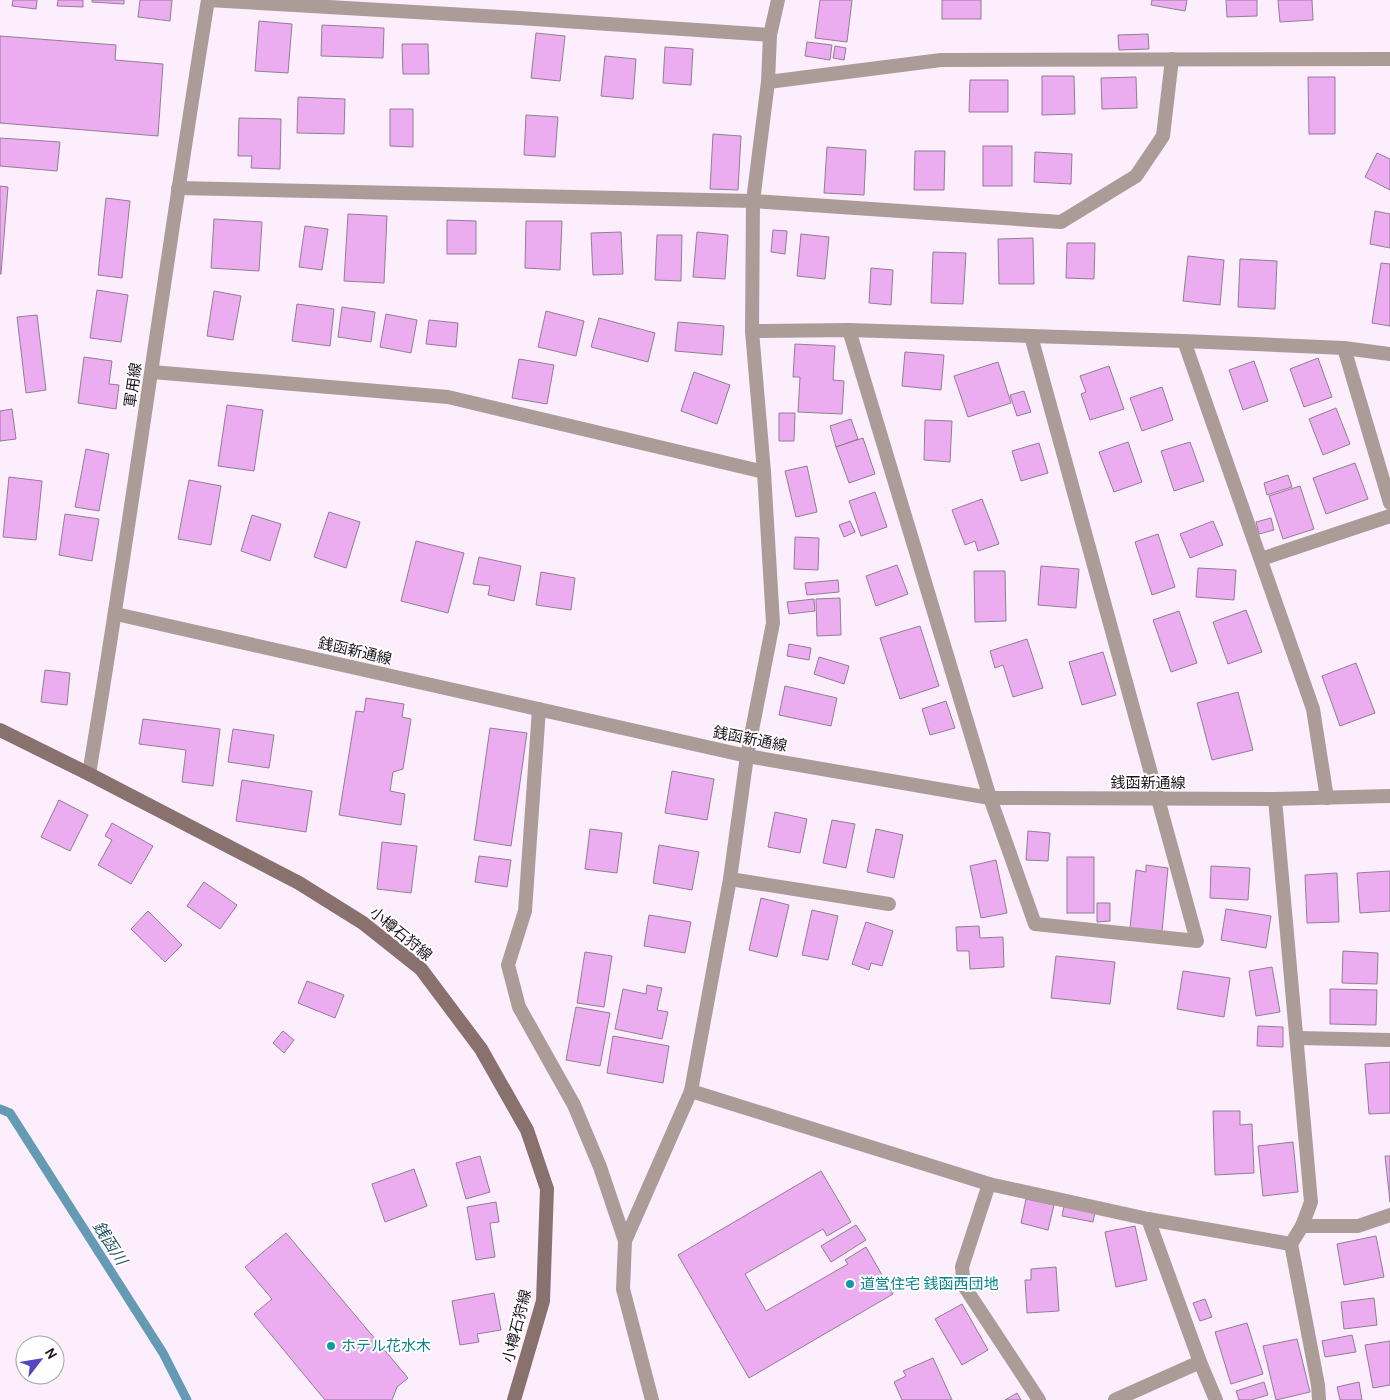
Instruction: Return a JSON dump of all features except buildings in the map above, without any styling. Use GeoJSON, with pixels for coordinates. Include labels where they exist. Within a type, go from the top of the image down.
{"type":"FeatureCollection","features":[{"type":"Feature","properties":{"kind":"main road","name":"小樽石狩線"},"geometry":{"type":"LineString","coordinates":[[0,730],[299,883],[363,923],[422,969],[481,1049],[526,1130],[547,1189],[543,1301],[514,1400]]}},
{"type":"Feature","properties":{"kind":"street"},"geometry":{"type":"LineString","coordinates":[[208,0],[510,17],[770,35]]}},
{"type":"Feature","properties":{"kind":"street","name":"軍用線"},"geometry":{"type":"LineString","coordinates":[[89,774],[116,614],[178,188],[208,0]]}},
{"type":"Feature","properties":{"kind":"street"},"geometry":{"type":"LineString","coordinates":[[625,1241],[691,1091],[730,879],[747,756],[774,623],[752,331],[753,200],[768,82],[770,35],[778,0]]}},
{"type":"Feature","properties":{"kind":"street"},"geometry":{"type":"LineString","coordinates":[[178,188],[753,200],[1061,222],[1136,176],[1163,136],[1172,59]]}},
{"type":"Feature","properties":{"kind":"street"},"geometry":{"type":"LineString","coordinates":[[768,82],[941,60],[1390,59]]}},
{"type":"Feature","properties":{"kind":"street"},"geometry":{"type":"LineString","coordinates":[[752,331],[849,330],[1184,341],[1344,348],[1390,354]]}},
{"type":"Feature","properties":{"kind":"street"},"geometry":{"type":"LineString","coordinates":[[849,330],[990,798],[1035,924],[1198,940],[1031,336]]}},
{"type":"Feature","properties":{"kind":"street"},"geometry":{"type":"LineString","coordinates":[[1184,341],[1313,709],[1327,798]]}},
{"type":"Feature","properties":{"kind":"street"},"geometry":{"type":"LineString","coordinates":[[1344,348],[1390,503]]}},
{"type":"Feature","properties":{"kind":"street"},"geometry":{"type":"LineString","coordinates":[[152,372],[448,397],[764,472]]}},
{"type":"Feature","properties":{"kind":"street"},"geometry":{"type":"LineString","coordinates":[[1261,559],[1390,516]]}},
{"type":"Feature","properties":{"kind":"street","name":"銭函新通線"},"geometry":{"type":"LineString","coordinates":[[116,614],[747,756],[990,798],[1275,799],[1390,796]]}},
{"type":"Feature","properties":{"kind":"street"},"geometry":{"type":"LineString","coordinates":[[539,709],[525,911],[508,965],[519,1007],[574,1105],[600,1167],[625,1241],[623,1289],[652,1400]]}},
{"type":"Feature","properties":{"kind":"street"},"geometry":{"type":"LineString","coordinates":[[1275,799],[1298,1038],[1311,1202],[1302,1226],[1291,1244],[1318,1385],[1319,1400]]}},
{"type":"Feature","properties":{"kind":"street"},"geometry":{"type":"LineString","coordinates":[[730,879],[889,904]]}},
{"type":"Feature","properties":{"kind":"street"},"geometry":{"type":"LineString","coordinates":[[1298,1038],[1390,1040]]}},
{"type":"Feature","properties":{"kind":"street"},"geometry":{"type":"LineString","coordinates":[[691,1091],[989,1184],[1148,1219],[1291,1244]]}},
{"type":"Feature","properties":{"kind":"street"},"geometry":{"type":"LineString","coordinates":[[989,1184],[962,1267],[964,1286],[1039,1400]]}},
{"type":"Feature","properties":{"kind":"street"},"geometry":{"type":"LineString","coordinates":[[1302,1226],[1358,1226],[1390,1215]]}},
{"type":"Feature","properties":{"kind":"street"},"geometry":{"type":"LineString","coordinates":[[1148,1219],[1200,1362],[1216,1400]]}},
{"type":"Feature","properties":{"kind":"street"},"geometry":{"type":"LineString","coordinates":[[1115,1400],[1200,1362]]}},
{"type":"Feature","properties":{"kind":"waterway","name":"銭函川"},"geometry":{"type":"LineString","coordinates":[[0,1109],[10,1113],[163,1353],[187,1400]]}},
{"type":"Feature","properties":{"kind":"place","name":"道営住宅 銭函西団地"},"geometry":{"type":"Point","coordinates":[850,1284]}},
{"type":"Feature","properties":{"kind":"place","name":"ホテル花水木"},"geometry":{"type":"Point","coordinates":[331,1346]}}]}
